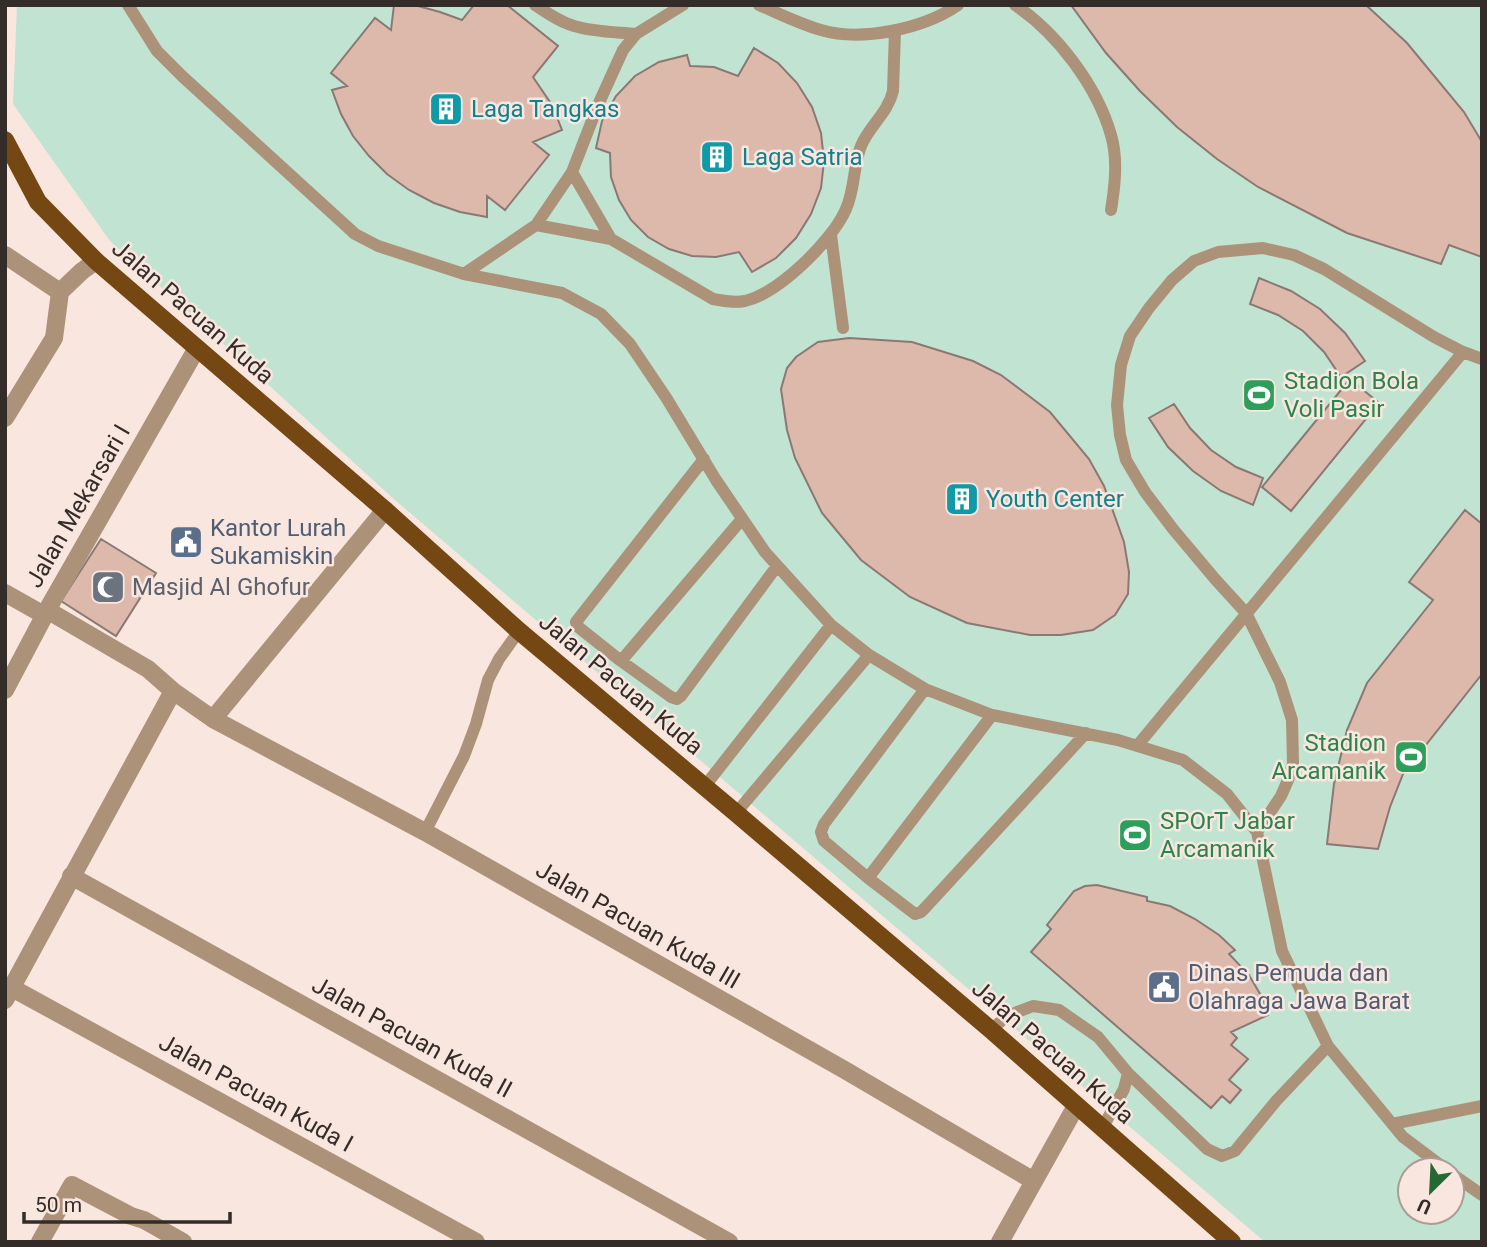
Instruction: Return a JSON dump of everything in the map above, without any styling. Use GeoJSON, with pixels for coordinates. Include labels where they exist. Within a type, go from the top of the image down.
{"type":"FeatureCollection","features":[{"type":"Feature","properties":{"kind":"main road","name":"Jalan Pacuan Kuda"},"geometry":{"type":"LineString","coordinates":[[5,140],[38,202],[96,261],[385,510],[519,631],[991,1030],[1232,1242]]}},
{"type":"Feature","properties":{"kind":"street"},"geometry":{"type":"LineString","coordinates":[[5,255],[60,292]]}},
{"type":"Feature","properties":{"kind":"street"},"geometry":{"type":"LineString","coordinates":[[5,418],[54,338],[60,292],[96,261]]}},
{"type":"Feature","properties":{"kind":"street","name":"Jalan Mekarsari I"},"geometry":{"type":"LineString","coordinates":[[5,690],[46,612],[197,348]]}},
{"type":"Feature","properties":{"kind":"street"},"geometry":{"type":"LineString","coordinates":[[213,719],[385,510]]}},
{"type":"Feature","properties":{"kind":"street","name":"Jalan Pacuan Kuda III"},"geometry":{"type":"LineString","coordinates":[[5,593],[46,612],[148,669],[173,691],[213,719],[425,832],[843,1069],[1034,1181]]}},
{"type":"Feature","properties":{"kind":"street"},"geometry":{"type":"LineString","coordinates":[[9,994],[173,691]]}},
{"type":"Feature","properties":{"kind":"street","name":"Jalan Pacuan Kuda II"},"geometry":{"type":"LineString","coordinates":[[71,876],[729,1242]]}},
{"type":"Feature","properties":{"kind":"street","name":"Jalan Pacuan Kuda I"},"geometry":{"type":"LineString","coordinates":[[9,994],[475,1242]]}},
{"type":"Feature","properties":{"kind":"street"},"geometry":{"type":"LineString","coordinates":[[1000,1242],[1076,1106]]}},
{"type":"Feature","properties":{"kind":"street"},"geometry":{"type":"LineString","coordinates":[[40,1242],[72,1185],[183,1242]]}},
{"type":"Feature","properties":{"kind":"lane"},"geometry":{"type":"LineString","coordinates":[[128,5],[157,51],[355,234],[378,246],[464,274],[562,293],[601,314],[630,344],[716,481],[765,552],[831,625],[869,654],[925,690],[992,715],[1118,740],[1182,760],[1227,794],[1256,832],[1282,951],[1328,1046],[1403,1137],[1428,1156]]}},
{"type":"Feature","properties":{"kind":"lane"},"geometry":{"type":"LineString","coordinates":[[535,5],[574,26],[636,34]]}},
{"type":"Feature","properties":{"kind":"lane"},"geometry":{"type":"LineString","coordinates":[[464,274],[536,225],[572,172],[609,79],[624,50],[636,34],[683,5]]}},
{"type":"Feature","properties":{"kind":"lane"},"geometry":{"type":"LineString","coordinates":[[760,5],[823,31],[855,34],[895,31],[930,20],[958,5]]}},
{"type":"Feature","properties":{"kind":"lane"},"geometry":{"type":"LineString","coordinates":[[1015,5],[1048,33],[1074,62],[1101,110],[1111,135],[1115,162],[1111,210]]}},
{"type":"Feature","properties":{"kind":"lane"},"geometry":{"type":"LineString","coordinates":[[536,225],[611,239],[713,299],[729,302],[746,300],[769,291],[792,274],[831,235],[848,204],[860,148],[891,99],[895,31]]}},
{"type":"Feature","properties":{"kind":"lane"},"geometry":{"type":"LineString","coordinates":[[572,172],[611,239]]}},
{"type":"Feature","properties":{"kind":"lane"},"geometry":{"type":"LineString","coordinates":[[831,235],[843,328]]}},
{"type":"Feature","properties":{"kind":"lane"},"geometry":{"type":"LineString","coordinates":[[1256,832],[1281,796],[1288,780],[1293,762],[1292,720],[1280,682],[1246,613],[1198,559],[1145,492],[1126,460],[1117,405],[1121,365],[1130,336],[1172,280],[1194,261],[1218,253],[1263,248],[1294,255],[1324,269],[1434,337],[1482,359]]}},
{"type":"Feature","properties":{"kind":"lane"},"geometry":{"type":"LineString","coordinates":[[1137,746],[1463,352]]}},
{"type":"Feature","properties":{"kind":"lane"},"geometry":{"type":"LineString","coordinates":[[704,459],[576,622],[577,626],[671,697],[678,698],[777,566]]}},
{"type":"Feature","properties":{"kind":"lane"},"geometry":{"type":"LineString","coordinates":[[621,661],[742,519]]}},
{"type":"Feature","properties":{"kind":"lane"},"geometry":{"type":"LineString","coordinates":[[705,786],[831,625]]}},
{"type":"Feature","properties":{"kind":"lane"},"geometry":{"type":"LineString","coordinates":[[425,832],[464,756],[488,680],[519,631]]}},
{"type":"Feature","properties":{"kind":"lane"},"geometry":{"type":"LineString","coordinates":[[736,813],[869,654]]}},
{"type":"Feature","properties":{"kind":"lane"},"geometry":{"type":"LineString","coordinates":[[925,690],[822,829],[824,841],[915,914],[921,912],[1086,733]]}},
{"type":"Feature","properties":{"kind":"lane"},"geometry":{"type":"LineString","coordinates":[[868,878],[992,715]]}},
{"type":"Feature","properties":{"kind":"lane"},"geometry":{"type":"LineString","coordinates":[[991,1030],[1007,1016],[1033,1006],[1059,1010],[1098,1037],[1128,1073],[1207,1149],[1222,1156],[1235,1152],[1276,1101],[1328,1046]]}},
{"type":"Feature","properties":{"kind":"lane"},"geometry":{"type":"LineString","coordinates":[[1103,1127],[1124,1089],[1128,1073]]}},
{"type":"Feature","properties":{"kind":"lane"},"geometry":{"type":"LineString","coordinates":[[1392,1124],[1482,1106]]}},
{"type":"Feature","properties":{"kind":"lane"},"geometry":{"type":"LineString","coordinates":[[1466,1184],[1482,1195]]}},
{"type":"Feature","properties":{"kind":"green space","name":"SPOrT Jabar Arcamanik"},"geometry":{"type":"Polygon","coordinates":[[[17,5],[1482,5],[1482,1242],[1265,1242],[395,500],[110,241],[13,104],[17,5]]]}},
{"type":"Feature","properties":{"kind":"building","name":"Laga Tangkas"},"geometry":{"type":"Polygon","coordinates":[[[394,5],[418,6],[462,20],[474,5],[507,5],[558,46],[533,77],[552,105],[562,130],[533,142],[549,155],[505,210],[487,196],[487,217],[460,212],[409,190],[369,156],[353,136],[341,114],[332,90],[347,86],[331,73],[375,18],[391,30],[394,5]]]}},
{"type":"Feature","properties":{"kind":"building"},"geometry":{"type":"Polygon","coordinates":[[[1071,5],[1366,5],[1407,43],[1464,112],[1482,142],[1482,257],[1449,245],[1441,264],[1347,233],[1258,187],[1177,127],[1140,91],[1106,53],[1071,5]]]}},
{"type":"Feature","properties":{"kind":"building","name":"Laga Satria"},"geometry":{"type":"Polygon","coordinates":[[[754,48],[778,63],[797,83],[812,107],[821,133],[824,161],[821,188],[811,214],[796,238],[776,258],[752,272],[739,252],[716,257],[692,256],[669,249],[648,237],[631,220],[619,200],[611,177],[610,153],[596,148],[602,121],[616,96],[635,76],[659,62],[687,55],[690,66],[714,67],[738,76],[754,48]]]}},
{"type":"Feature","properties":{"kind":"building"},"geometry":{"type":"Polygon","coordinates":[[[1259,278],[1291,291],[1320,309],[1345,333],[1365,361],[1341,377],[1324,352],[1303,331],[1278,315],[1250,304],[1259,278]]]}},
{"type":"Feature","properties":{"kind":"building","name":"Youth Center"},"geometry":{"type":"Polygon","coordinates":[[[849,338],[912,342],[973,361],[1001,375],[1050,412],[1089,459],[1104,486],[1124,542],[1129,572],[1128,594],[1115,615],[1093,630],[1061,635],[1030,635],[967,623],[910,597],[861,560],[822,513],[795,458],[787,430],[781,389],[787,368],[796,357],[818,342],[849,338]]]}},
{"type":"Feature","properties":{"kind":"building"},"geometry":{"type":"Polygon","coordinates":[[[1350,379],[1379,403],[1291,511],[1262,487],[1350,379]]]}},
{"type":"Feature","properties":{"kind":"building"},"geometry":{"type":"Polygon","coordinates":[[[1174,404],[1190,428],[1211,450],[1236,467],[1263,478],[1253,505],[1221,491],[1193,471],[1168,447],[1149,418],[1174,404]]]}},
{"type":"Feature","properties":{"kind":"building"},"geometry":{"type":"Polygon","coordinates":[[[1465,510],[1482,524],[1482,674],[1403,774],[1378,849],[1327,844],[1334,784],[1347,730],[1367,683],[1433,600],[1409,582],[1465,510]]]}},
{"type":"Feature","properties":{"kind":"building","name":"Masjid Al Ghofur"},"geometry":{"type":"Polygon","coordinates":[[[101,539],[156,573],[116,636],[61,601],[101,539]]]}},
{"type":"Feature","properties":{"kind":"building","name":"Dinas Pemuda dan Olahraga Jawa Barat"},"geometry":{"type":"Polygon","coordinates":[[[1097,885],[1147,897],[1147,901],[1170,906],[1219,935],[1235,950],[1229,954],[1249,975],[1263,999],[1268,1015],[1231,1032],[1237,1038],[1231,1045],[1248,1059],[1229,1080],[1241,1090],[1230,1103],[1222,1096],[1211,1108],[1031,952],[1051,929],[1047,925],[1074,891],[1097,885]]]}},
{"type":"Feature","properties":{"kind":"place","name":"Laga Tangkas"},"geometry":{"type":"Point","coordinates":[446,109]}},
{"type":"Feature","properties":{"kind":"place","name":"Laga Satria"},"geometry":{"type":"Point","coordinates":[717,157]}},
{"type":"Feature","properties":{"kind":"place","name":"Stadion Bola Voli Pasir"},"geometry":{"type":"Point","coordinates":[1259,395]}},
{"type":"Feature","properties":{"kind":"place","name":"Youth Center"},"geometry":{"type":"Point","coordinates":[962,499]}},
{"type":"Feature","properties":{"kind":"place","name":"Kantor Lurah Sukamiskin"},"geometry":{"type":"Point","coordinates":[186,542]}},
{"type":"Feature","properties":{"kind":"place","name":"Masjid Al Ghofur"},"geometry":{"type":"Point","coordinates":[108,587]}},
{"type":"Feature","properties":{"kind":"place","name":"Stadion Arcamanik"},"geometry":{"type":"Point","coordinates":[1411,757]}},
{"type":"Feature","properties":{"kind":"place","name":"SPOrT Jabar Arcamanik"},"geometry":{"type":"Point","coordinates":[1135,835]}},
{"type":"Feature","properties":{"kind":"place","name":"Dinas Pemuda dan Olahraga Jawa Barat"},"geometry":{"type":"Point","coordinates":[1164,987]}}]}
